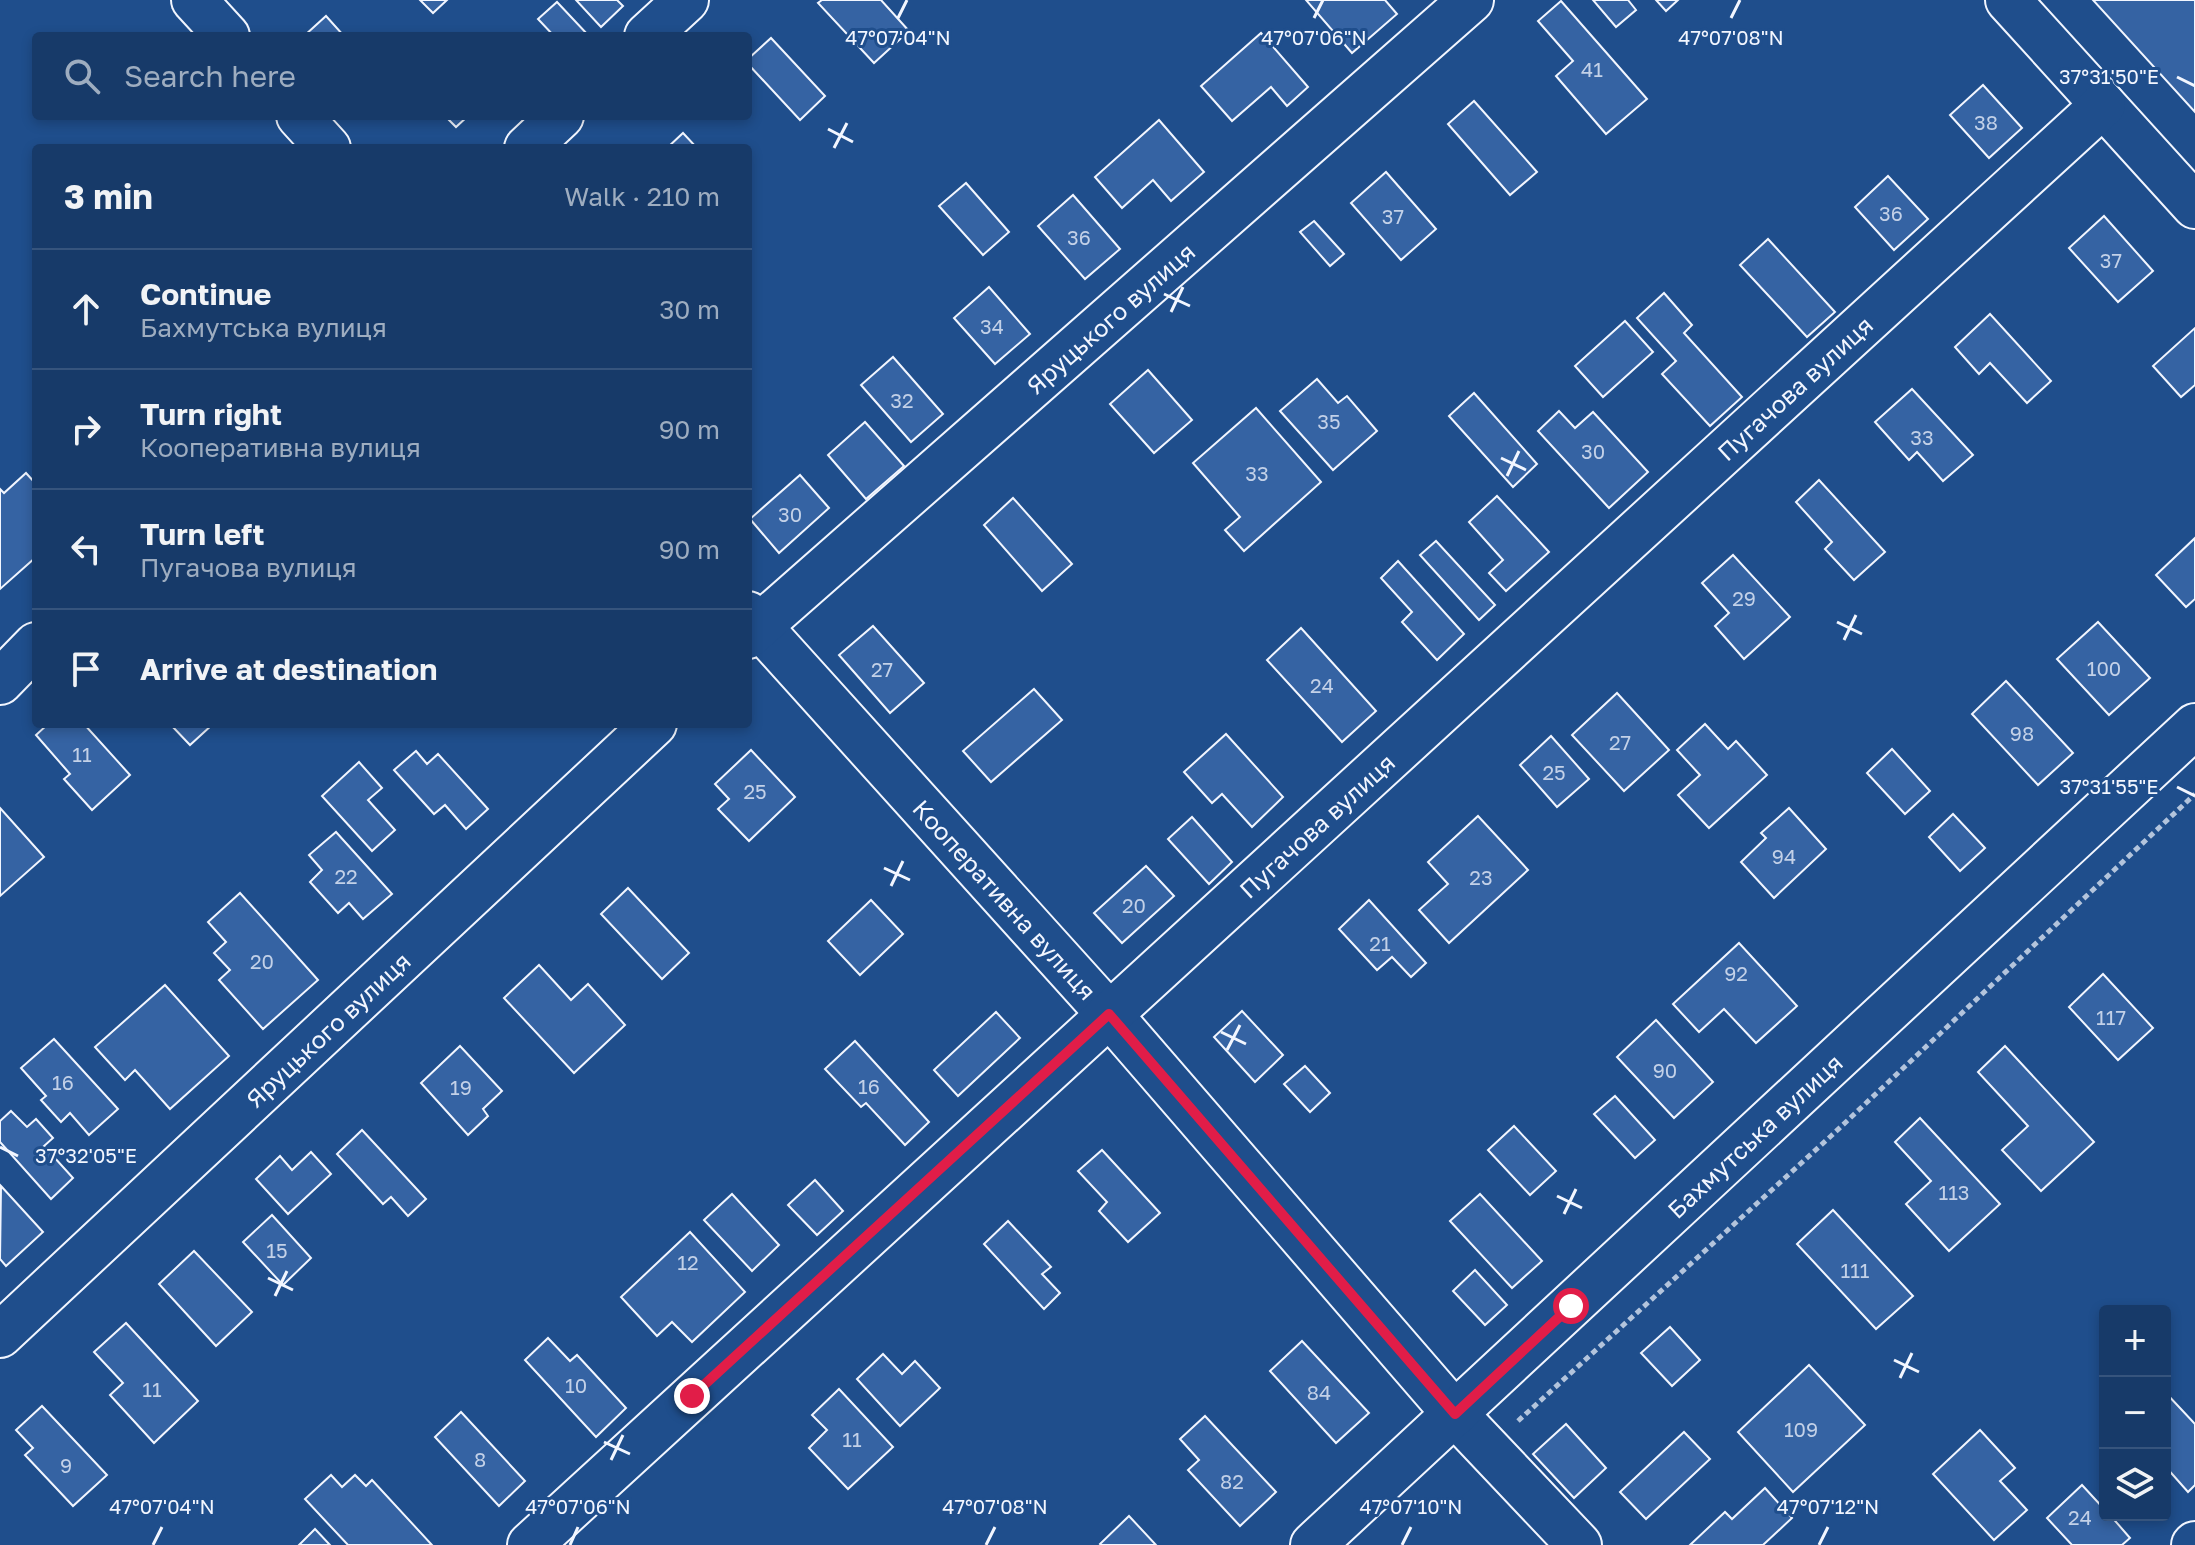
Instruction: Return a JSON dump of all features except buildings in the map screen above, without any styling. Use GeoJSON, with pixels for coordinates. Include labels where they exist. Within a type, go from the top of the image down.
{"type":"FeatureCollection","features":[{"type":"Feature","properties":{"kind":"street"},"geometry":{"type":"LineString","coordinates":[[194,0],[223,32]]}},
{"type":"Feature","properties":{"kind":"street"},"geometry":{"type":"LineString","coordinates":[[651,32],[686,0]]}},
{"type":"Feature","properties":{"kind":"street","name":"Яруцького вулиця"},"geometry":{"type":"LineString","coordinates":[[752,626],[1471,0]]}},
{"type":"Feature","properties":{"kind":"street"},"geometry":{"type":"LineString","coordinates":[[2008,0],[2195,206]]}},
{"type":"Feature","properties":{"kind":"street","name":"Пугачова вулиця"},"geometry":{"type":"LineString","coordinates":[[530,1545],[2103,105]]}},
{"type":"Feature","properties":{"kind":"street"},"geometry":{"type":"LineString","coordinates":[[303,120],[324,144]]}},
{"type":"Feature","properties":{"kind":"street"},"geometry":{"type":"LineString","coordinates":[[531,144],[557,120]]}},
{"type":"Feature","properties":{"kind":"street","name":"Кооперативна вулиця"},"geometry":{"type":"LineString","coordinates":[[752,626],[1109,1014],[1455,1414],[1579,1545]]}},
{"type":"Feature","properties":{"kind":"street"},"geometry":{"type":"LineString","coordinates":[[0,682],[32,649]]}},
{"type":"Feature","properties":{"kind":"street","name":"Бахмутська вулиця"},"geometry":{"type":"LineString","coordinates":[[1313,1545],[2195,726]]}},
{"type":"Feature","properties":{"kind":"street","name":"Яруцького вулиця"},"geometry":{"type":"LineString","coordinates":[[0,1335],[650,728]]}},
{"type":"Feature","properties":{"kind":"path"},"geometry":{"type":"LineString","coordinates":[[1508,1431],[1831,1136],[2195,794]]}},
{"type":"Feature","properties":{"kind":"route"},"geometry":{"type":"LineString","coordinates":[[692,1396],[1109,1014],[1455,1414],[1571,1306]]}}]}
